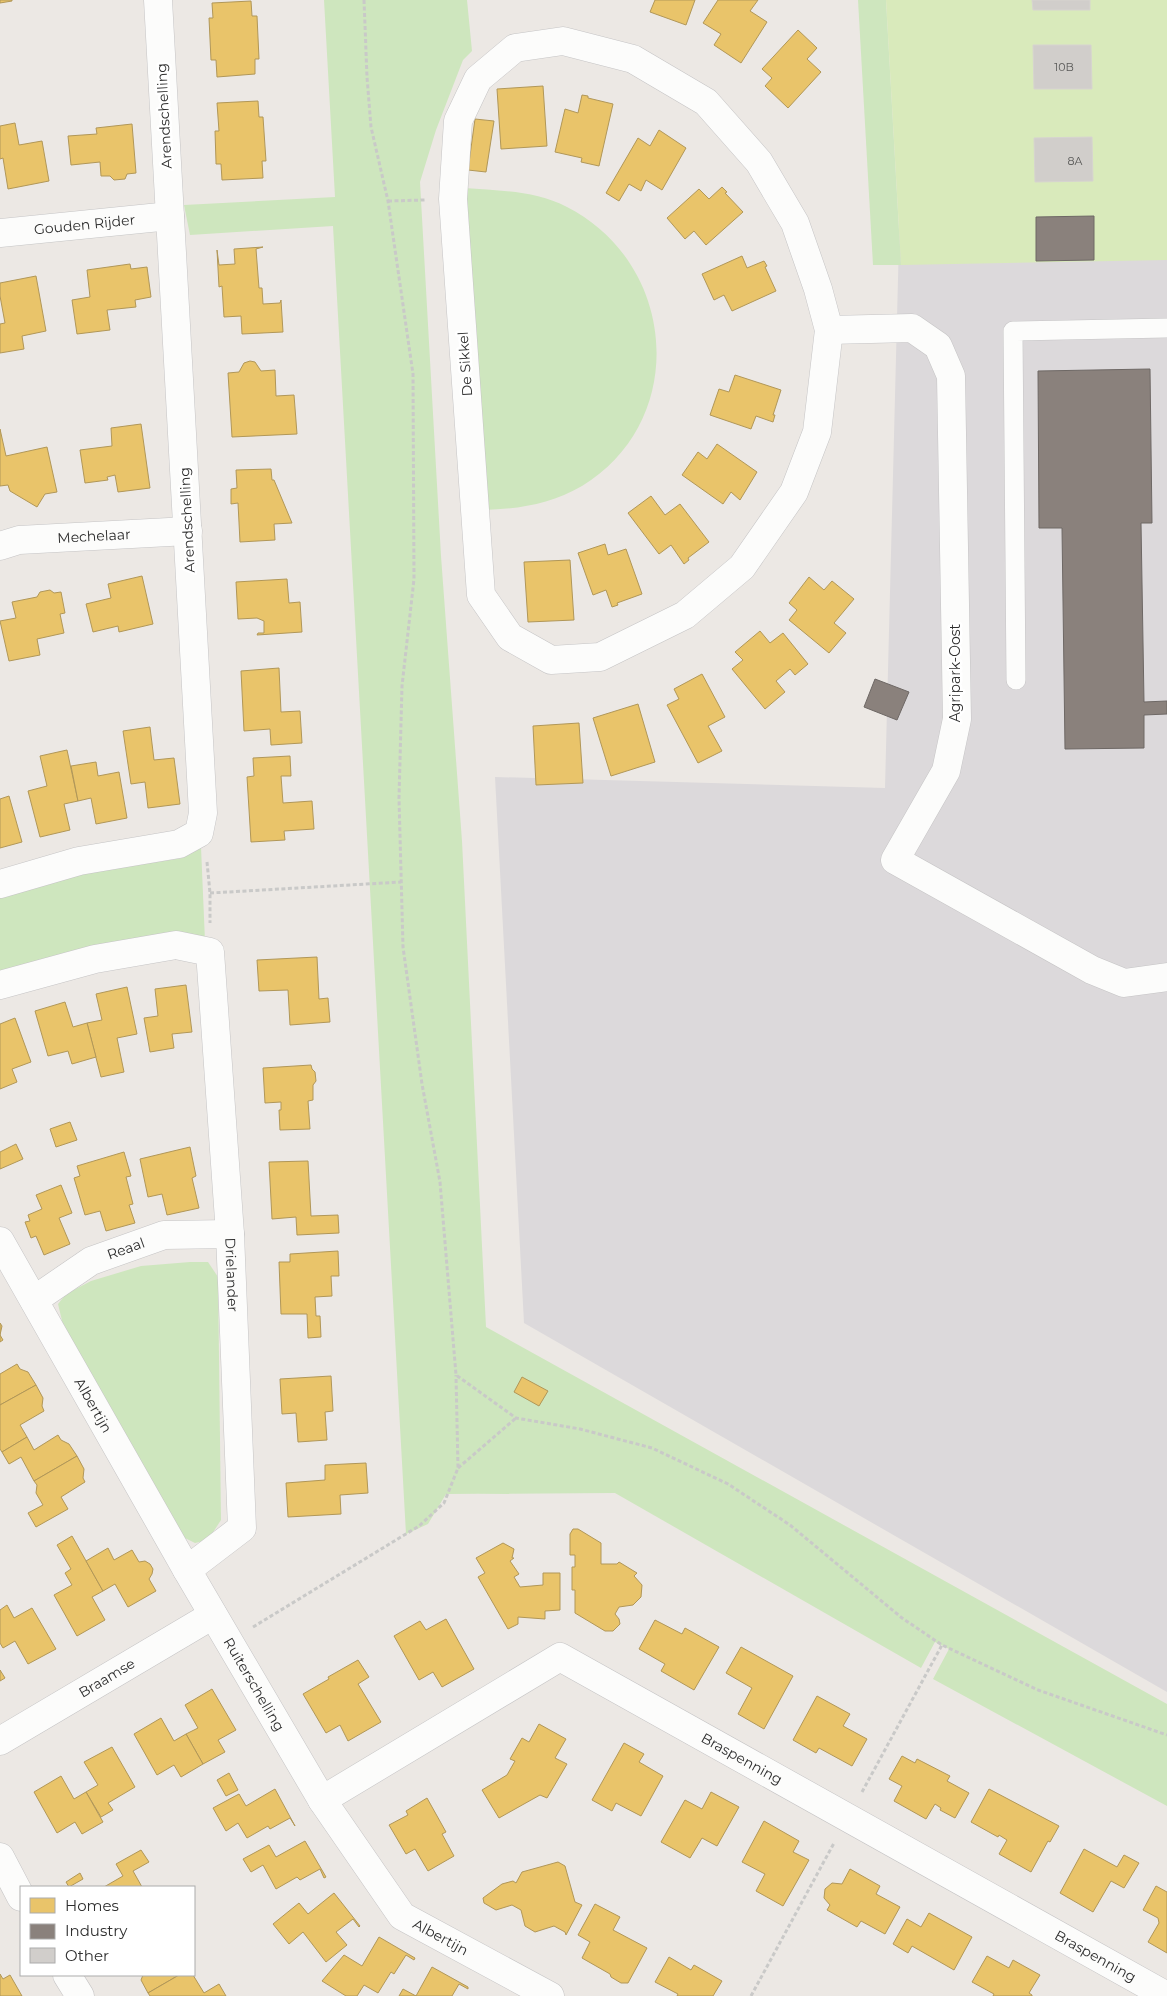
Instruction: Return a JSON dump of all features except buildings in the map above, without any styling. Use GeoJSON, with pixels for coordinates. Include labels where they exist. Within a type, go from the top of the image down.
{"type":"FeatureCollection","features":[{"type":"Feature","properties":{"kind":"street","name":"Arendschelling"},"geometry":{"type":"LineString","coordinates":[[158,0],[202,813],[199,833]]}},
{"type":"Feature","properties":{"kind":"street","name":"De Sikkel"},"geometry":{"type":"LineString","coordinates":[[564,41],[633,59],[706,102],[759,162],[795,223],[818,289],[829,330],[817,432],[794,492],[742,568],[685,615],[600,657],[551,660],[510,637],[482,595],[453,199],[458,121],[478,79],[516,48],[564,41]]}},
{"type":"Feature","properties":{"kind":"street","name":"Gouden Rijder"},"geometry":{"type":"LineString","coordinates":[[0,233],[170,216]]}},
{"type":"Feature","properties":{"kind":"street","name":"Agripark-Oost"},"geometry":{"type":"LineString","coordinates":[[829,330],[912,328],[938,346],[950,376],[958,720],[946,771],[895,860],[1092,970],[1124,983],[1167,977]]}},
{"type":"Feature","properties":{"kind":"street","name":"Mechelaar"},"geometry":{"type":"LineString","coordinates":[[0,546],[19,540],[188,531]]}},
{"type":"Feature","properties":{"kind":"street"},"geometry":{"type":"LineString","coordinates":[[0,884],[79,861],[179,844],[199,833]]}},
{"type":"Feature","properties":{"kind":"street"},"geometry":{"type":"LineString","coordinates":[[0,985],[95,959],[176,945],[210,952]]}},
{"type":"Feature","properties":{"kind":"street","name":"Drielander"},"geometry":{"type":"LineString","coordinates":[[187,1570],[242,1528],[230,1234],[210,952]]}},
{"type":"Feature","properties":{"kind":"street","name":"Reaal"},"geometry":{"type":"LineString","coordinates":[[34,1300],[91,1261],[164,1235],[230,1234]]}},
{"type":"Feature","properties":{"kind":"street","name":"Albertijn"},"geometry":{"type":"LineString","coordinates":[[0,1241],[187,1570]]}},
{"type":"Feature","properties":{"kind":"street","name":"Ruiterschelling"},"geometry":{"type":"LineString","coordinates":[[187,1570],[322,1800]]}},
{"type":"Feature","properties":{"kind":"street","name":"Braamse"},"geometry":{"type":"LineString","coordinates":[[0,1741],[213,1615]]}},
{"type":"Feature","properties":{"kind":"street","name":"Braspenning"},"geometry":{"type":"LineString","coordinates":[[322,1800],[560,1657],[1167,1996]]}},
{"type":"Feature","properties":{"kind":"street","name":"Albertijn"},"geometry":{"type":"LineString","coordinates":[[322,1800],[402,1916],[550,1996]]}},
{"type":"Feature","properties":{"kind":"street"},"geometry":{"type":"LineString","coordinates":[[0,1857],[12,1891]]}},
{"type":"Feature","properties":{"kind":"street"},"geometry":{"type":"LineString","coordinates":[[68,1976],[80,1996]]}},
{"type":"Feature","properties":{"kind":"lane"},"geometry":{"type":"LineString","coordinates":[[1016,680],[1012,331],[1167,328]]}},
{"type":"Feature","properties":{"kind":"path"},"geometry":{"type":"LineString","coordinates":[[229,1642],[419,1526],[444,1503],[458,1468],[456,1375],[440,1182],[422,1084],[403,947],[400,882],[399,798],[402,686],[414,579],[413,374],[388,201],[371,127],[364,0]]}},
{"type":"Feature","properties":{"kind":"path"},"geometry":{"type":"LineString","coordinates":[[388,201],[453,199]]}},
{"type":"Feature","properties":{"kind":"path"},"geometry":{"type":"LineString","coordinates":[[199,833],[205,844],[210,893],[210,952]]}},
{"type":"Feature","properties":{"kind":"path"},"geometry":{"type":"LineString","coordinates":[[210,893],[400,882]]}},
{"type":"Feature","properties":{"kind":"path"},"geometry":{"type":"LineString","coordinates":[[456,1375],[516,1418],[580,1429],[652,1448],[728,1484],[790,1525],[902,1618],[942,1646],[1038,1690],[1167,1735]]}},
{"type":"Feature","properties":{"kind":"path"},"geometry":{"type":"LineString","coordinates":[[458,1468],[516,1418]]}},
{"type":"Feature","properties":{"kind":"shaded area"},"geometry":{"type":"Polygon","coordinates":[[[900,201],[1167,206],[1167,1692],[524,1323],[495,777],[885,788],[900,201]]]}},
{"type":"Feature","properties":{"kind":"green space"},"geometry":{"type":"Polygon","coordinates":[[[324,0],[467,0],[472,51],[463,60],[436,130],[420,182],[441,556],[462,841],[486,1327],[1167,1704],[1167,1806],[933,1679],[949,1649],[935,1642],[921,1668],[615,1493],[446,1494],[428,1524],[406,1534],[333,226],[190,235],[184,205],[335,197],[324,0]]]}},
{"type":"Feature","properties":{"kind":"green space"},"geometry":{"type":"Polygon","coordinates":[[[858,0],[886,0],[901,265],[873,265],[858,0]]]}},
{"type":"Feature","properties":{"kind":"green space"},"geometry":{"type":"Polygon","coordinates":[[[886,0],[1167,0],[1167,260],[901,265],[886,0]]]}},
{"type":"Feature","properties":{"kind":"green space"},"geometry":{"type":"Polygon","coordinates":[[[464,188],[530,194],[555,201],[567,207],[604,232],[631,265],[649,302],[656,343],[654,383],[641,422],[617,457],[582,486],[547,501],[510,508],[484,510],[464,188]]]}},
{"type":"Feature","properties":{"kind":"green space"},"geometry":{"type":"Polygon","coordinates":[[[201,847],[205,941],[0,977],[0,896],[68,876],[182,858],[201,847]]]}},
{"type":"Feature","properties":{"kind":"green space"},"geometry":{"type":"Polygon","coordinates":[[[208,1262],[218,1277],[221,1520],[208,1540],[195,1543],[183,1537],[64,1329],[58,1304],[66,1294],[91,1281],[141,1266],[208,1262]]]}}]}
